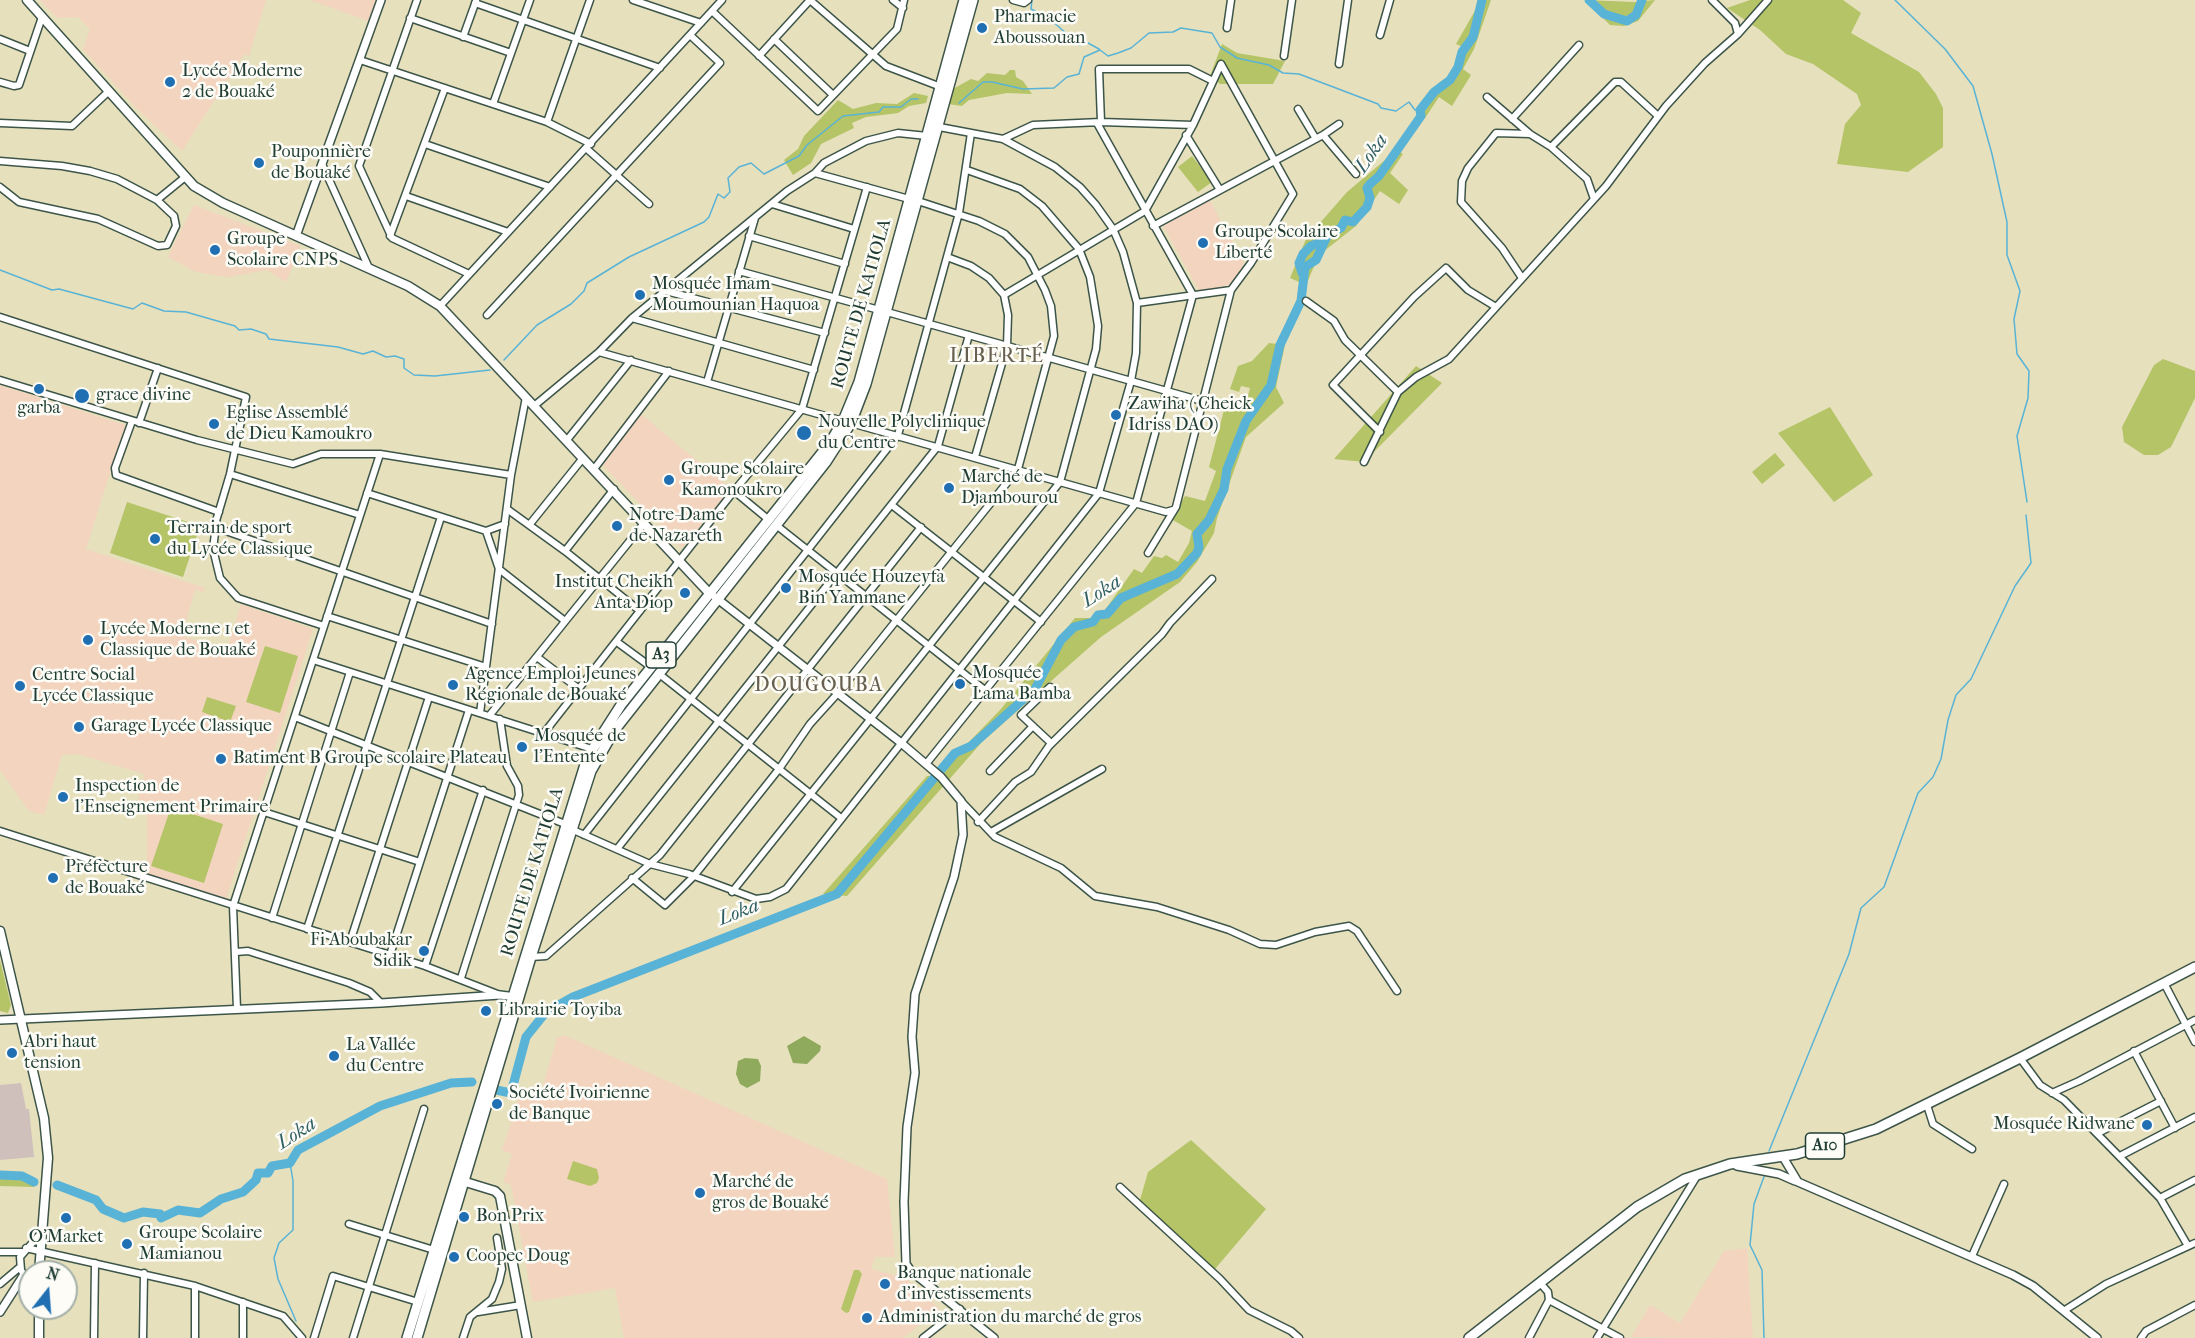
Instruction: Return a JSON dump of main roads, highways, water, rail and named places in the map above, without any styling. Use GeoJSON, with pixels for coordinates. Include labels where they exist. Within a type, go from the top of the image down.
{"type":"FeatureCollection","features":[{"type":"Feature","properties":{"kind":"main road"},"geometry":{"type":"LineString","coordinates":[[27,0],[184,178],[215,198],[417,290],[440,306],[713,596]]}},
{"type":"Feature","properties":{"kind":"main road","name":"ROUTE DE KATIOLA"},"geometry":{"type":"LineString","coordinates":[[913,200],[927,136],[934,126],[940,87],[964,0]]}},
{"type":"Feature","properties":{"kind":"main road","name":"ROUTE DE KATIOLA"},"geometry":{"type":"LineString","coordinates":[[515,997],[531,957],[568,826],[595,760],[655,670],[772,523],[847,422],[883,311],[934,126],[973,0]]}},
{"type":"Feature","properties":{"kind":"main road","name":"ROUTE DE KATIOLA"},"geometry":{"type":"LineString","coordinates":[[417,1338],[459,1180],[592,749],[610,719],[655,670]]}},
{"type":"Feature","properties":{"kind":"main road"},"geometry":{"type":"LineString","coordinates":[[0,931],[44,1118],[48,1158],[40,1260]]}},
{"type":"Feature","properties":{"kind":"main road","name":"A10"},"geometry":{"type":"LineString","coordinates":[[1469,1338],[1649,1199],[1699,1173],[1730,1164],[1783,1157],[1876,1129],[2020,1058],[2195,967]]}},
{"type":"Feature","properties":{"kind":"main road"},"geometry":{"type":"LineString","coordinates":[[459,1180],[495,1191],[500,1196],[527,1338]]}},
{"type":"Feature","properties":{"kind":"main road","name":"ROUTE DE KATIOLA"},"geometry":{"type":"LineString","coordinates":[[407,1338],[434,1250],[459,1180]]}},
{"type":"Feature","properties":{"kind":"main road"},"geometry":{"type":"LineString","coordinates":[[39,1320],[39,1338]]}},
{"type":"Feature","properties":{"kind":"waterway"},"geometry":{"type":"LineString","coordinates":[[1032,0],[1031,9],[1049,18],[1079,45],[1088,43],[1099,49]]}},
{"type":"Feature","properties":{"kind":"waterway","name":"Loka"},"geometry":{"type":"LineString","coordinates":[[496,1090],[511,1093],[526,1037],[546,1012],[573,997],[837,894],[955,753],[971,746],[1035,689],[1061,640],[1074,627],[1093,622],[1098,615],[1107,614],[1121,598],[1177,574],[1197,553],[1199,547],[1197,534],[1209,520],[1224,489],[1227,469],[1246,421],[1271,385],[1280,345],[1301,301],[1305,267],[1316,260],[1328,234],[1341,228],[1345,220],[1353,222],[1367,207],[1370,198],[1367,188],[1379,176],[1421,116],[1420,110],[1434,92],[1450,80],[1458,67],[1462,52],[1473,37],[1482,0]]}},
{"type":"Feature","properties":{"kind":"waterway","name":"Loka"},"geometry":{"type":"LineString","coordinates":[[1589,0],[1604,14],[1627,21],[1636,15],[1642,0]]}},
{"type":"Feature","properties":{"kind":"waterway"},"geometry":{"type":"LineString","coordinates":[[1895,0],[1945,49],[1973,86],[1992,154],[2007,222],[2007,255],[2020,291],[2014,319],[2017,354],[2029,371],[2028,398],[2017,436],[2027,502]]}},
{"type":"Feature","properties":{"kind":"waterway"},"geometry":{"type":"LineString","coordinates":[[959,103],[983,82],[1023,89],[1054,88],[1067,77],[1079,74],[1084,57],[1100,50],[1108,56],[1131,48],[1149,33],[1173,32],[1181,28],[1212,33],[1220,47],[1237,58],[1269,65],[1283,73],[1299,74],[1378,104],[1381,108],[1396,111],[1409,102],[1415,110],[1420,110]]}},
{"type":"Feature","properties":{"kind":"waterway"},"geometry":{"type":"LineString","coordinates":[[504,360],[537,325],[571,304],[584,291],[587,283],[629,257],[704,222],[709,217],[718,194],[724,198],[730,192],[728,178],[739,167],[751,163],[764,174],[799,156],[807,145],[843,116],[879,112],[883,107],[901,107],[911,99],[918,99]]}},
{"type":"Feature","properties":{"kind":"waterway"},"geometry":{"type":"LineString","coordinates":[[1302,273],[1299,263],[1303,254],[1311,246],[1324,241]]}},
{"type":"Feature","properties":{"kind":"waterway"},"geometry":{"type":"LineString","coordinates":[[0,270],[52,290],[59,289],[133,309],[142,303],[164,311],[186,312],[235,326],[239,330],[251,329],[266,334],[269,339],[338,347],[363,354],[373,351],[386,357],[395,356],[404,359],[404,368],[414,375],[435,376],[490,370]]}},
{"type":"Feature","properties":{"kind":"waterway"},"geometry":{"type":"LineString","coordinates":[[1769,1151],[1849,954],[1861,908],[1884,887],[1918,793],[1933,777],[1941,759],[1948,720],[1956,695],[1971,679],[2015,586],[2031,563],[2026,515]]}},
{"type":"Feature","properties":{"kind":"waterway","name":"Loka"},"geometry":{"type":"LineString","coordinates":[[57,1185],[96,1200],[103,1209],[124,1218],[143,1212],[160,1214],[161,1218],[178,1210],[200,1213],[221,1199],[243,1192],[256,1180],[258,1173],[268,1173],[272,1166],[290,1163],[298,1150],[380,1106],[451,1083],[472,1082]]}},
{"type":"Feature","properties":{"kind":"waterway"},"geometry":{"type":"LineString","coordinates":[[290,1163],[293,1181],[293,1230],[279,1243],[274,1258],[278,1279],[296,1321]]}},
{"type":"Feature","properties":{"kind":"waterway"},"geometry":{"type":"LineString","coordinates":[[1764,1338],[1762,1270],[1750,1245],[1754,1204],[1765,1174]]}},
{"type":"Feature","properties":{"kind":"waterway","name":"Loka"},"geometry":{"type":"LineString","coordinates":[[0,1175],[22,1176],[34,1182]]}},
{"type":"Feature","properties":{"kind":"place","name":"Pharmacie Aboussouan"},"geometry":{"type":"Point","coordinates":[982,28]}},
{"type":"Feature","properties":{"kind":"place","name":"Lycée Moderne 2 de Bouaké"},"geometry":{"type":"Point","coordinates":[170,82]}},
{"type":"Feature","properties":{"kind":"place","name":"Pouponnière de Bouaké"},"geometry":{"type":"Point","coordinates":[259,163]}},
{"type":"Feature","properties":{"kind":"place","name":"Groupe Scolaire Liberté"},"geometry":{"type":"Point","coordinates":[1203,243]}},
{"type":"Feature","properties":{"kind":"place","name":"Groupe Scolaire CNPS"},"geometry":{"type":"Point","coordinates":[215,250]}},
{"type":"Feature","properties":{"kind":"place","name":"Mosquée Imam Moumounian Haquoa"},"geometry":{"type":"Point","coordinates":[640,295]}},
{"type":"Feature","properties":{"kind":"place","name":"garba"},"geometry":{"type":"Point","coordinates":[39,389]}},
{"type":"Feature","properties":{"kind":"place","name":"grace divine"},"geometry":{"type":"Point","coordinates":[82,396]}},
{"type":"Feature","properties":{"kind":"place","name":"Zawiha ( Cheick Idriss DAO)"},"geometry":{"type":"Point","coordinates":[1116,415]}},
{"type":"Feature","properties":{"kind":"place","name":"Eglise Assemblé de Dieu Kamoukro"},"geometry":{"type":"Point","coordinates":[214,424]}},
{"type":"Feature","properties":{"kind":"place","name":"Nouvelle Polyclinique du Centre"},"geometry":{"type":"Point","coordinates":[804,433]}},
{"type":"Feature","properties":{"kind":"place","name":"Groupe Scolaire Kamonoukro"},"geometry":{"type":"Point","coordinates":[669,480]}},
{"type":"Feature","properties":{"kind":"place","name":"Marché de Djambourou"},"geometry":{"type":"Point","coordinates":[949,488]}},
{"type":"Feature","properties":{"kind":"place","name":"Notre-Dame de Nazareth"},"geometry":{"type":"Point","coordinates":[617,526]}},
{"type":"Feature","properties":{"kind":"place","name":"Terrain de sport du Lycée Classique"},"geometry":{"type":"Point","coordinates":[155,539]}},
{"type":"Feature","properties":{"kind":"place","name":"Mosquée Houzeyfa Bin Yammane"},"geometry":{"type":"Point","coordinates":[786,588]}},
{"type":"Feature","properties":{"kind":"place","name":"Institut Cheikh Anta Diop"},"geometry":{"type":"Point","coordinates":[685,593]}},
{"type":"Feature","properties":{"kind":"place","name":"Lycée Moderne 1 et Classique de Bouaké"},"geometry":{"type":"Point","coordinates":[88,640]}},
{"type":"Feature","properties":{"kind":"place","name":"Mosquée Lama Bamba"},"geometry":{"type":"Point","coordinates":[960,684]}},
{"type":"Feature","properties":{"kind":"place","name":"Agence Emploi Jeunes Régionale de Bouaké"},"geometry":{"type":"Point","coordinates":[453,685]}},
{"type":"Feature","properties":{"kind":"place","name":"Centre Social Lycée Classique"},"geometry":{"type":"Point","coordinates":[20,686]}},
{"type":"Feature","properties":{"kind":"place","name":"Garage Lycée Classique"},"geometry":{"type":"Point","coordinates":[79,727]}},
{"type":"Feature","properties":{"kind":"place","name":"Mosquée de l'Entente"},"geometry":{"type":"Point","coordinates":[522,747]}},
{"type":"Feature","properties":{"kind":"place","name":"Batiment B Groupe scolaire Plateau"},"geometry":{"type":"Point","coordinates":[221,759]}},
{"type":"Feature","properties":{"kind":"place","name":"Inspection de l'Enseignement Primaire"},"geometry":{"type":"Point","coordinates":[63,797]}},
{"type":"Feature","properties":{"kind":"place","name":"Préfecture de Bouaké"},"geometry":{"type":"Point","coordinates":[53,878]}},
{"type":"Feature","properties":{"kind":"place","name":"Fi Aboubakar Sidik"},"geometry":{"type":"Point","coordinates":[424,951]}},
{"type":"Feature","properties":{"kind":"place","name":"Librairie Toyiba"},"geometry":{"type":"Point","coordinates":[486,1011]}},
{"type":"Feature","properties":{"kind":"place","name":"Abri haut tension"},"geometry":{"type":"Point","coordinates":[12,1053]}},
{"type":"Feature","properties":{"kind":"place","name":"La Vallée du Centre"},"geometry":{"type":"Point","coordinates":[334,1056]}},
{"type":"Feature","properties":{"kind":"place","name":"Société Ivoirienne de Banque"},"geometry":{"type":"Point","coordinates":[497,1104]}},
{"type":"Feature","properties":{"kind":"place","name":"Mosquée Ridwane"},"geometry":{"type":"Point","coordinates":[2147,1125]}},
{"type":"Feature","properties":{"kind":"place","name":"Marché de gros de Bouaké"},"geometry":{"type":"Point","coordinates":[700,1193]}},
{"type":"Feature","properties":{"kind":"place","name":"Bon Prix"},"geometry":{"type":"Point","coordinates":[464,1217]}},
{"type":"Feature","properties":{"kind":"place","name":"O'Market"},"geometry":{"type":"Point","coordinates":[66,1218]}},
{"type":"Feature","properties":{"kind":"place","name":"Groupe Scolaire Mamianou"},"geometry":{"type":"Point","coordinates":[127,1244]}},
{"type":"Feature","properties":{"kind":"place","name":"Coopec Doug"},"geometry":{"type":"Point","coordinates":[454,1257]}},
{"type":"Feature","properties":{"kind":"place","name":"Banque nationale d'investissements"},"geometry":{"type":"Point","coordinates":[885,1284]}},
{"type":"Feature","properties":{"kind":"place","name":"Administration du marché de gros"},"geometry":{"type":"Point","coordinates":[867,1318]}},
{"type":"Feature","properties":{"kind":"district","name":"LIBERTÉ"},"geometry":{"type":"Point","coordinates":[997,357]}},
{"type":"Feature","properties":{"kind":"district","name":"DOUGOUBA"},"geometry":{"type":"Point","coordinates":[819,686]}}]}
